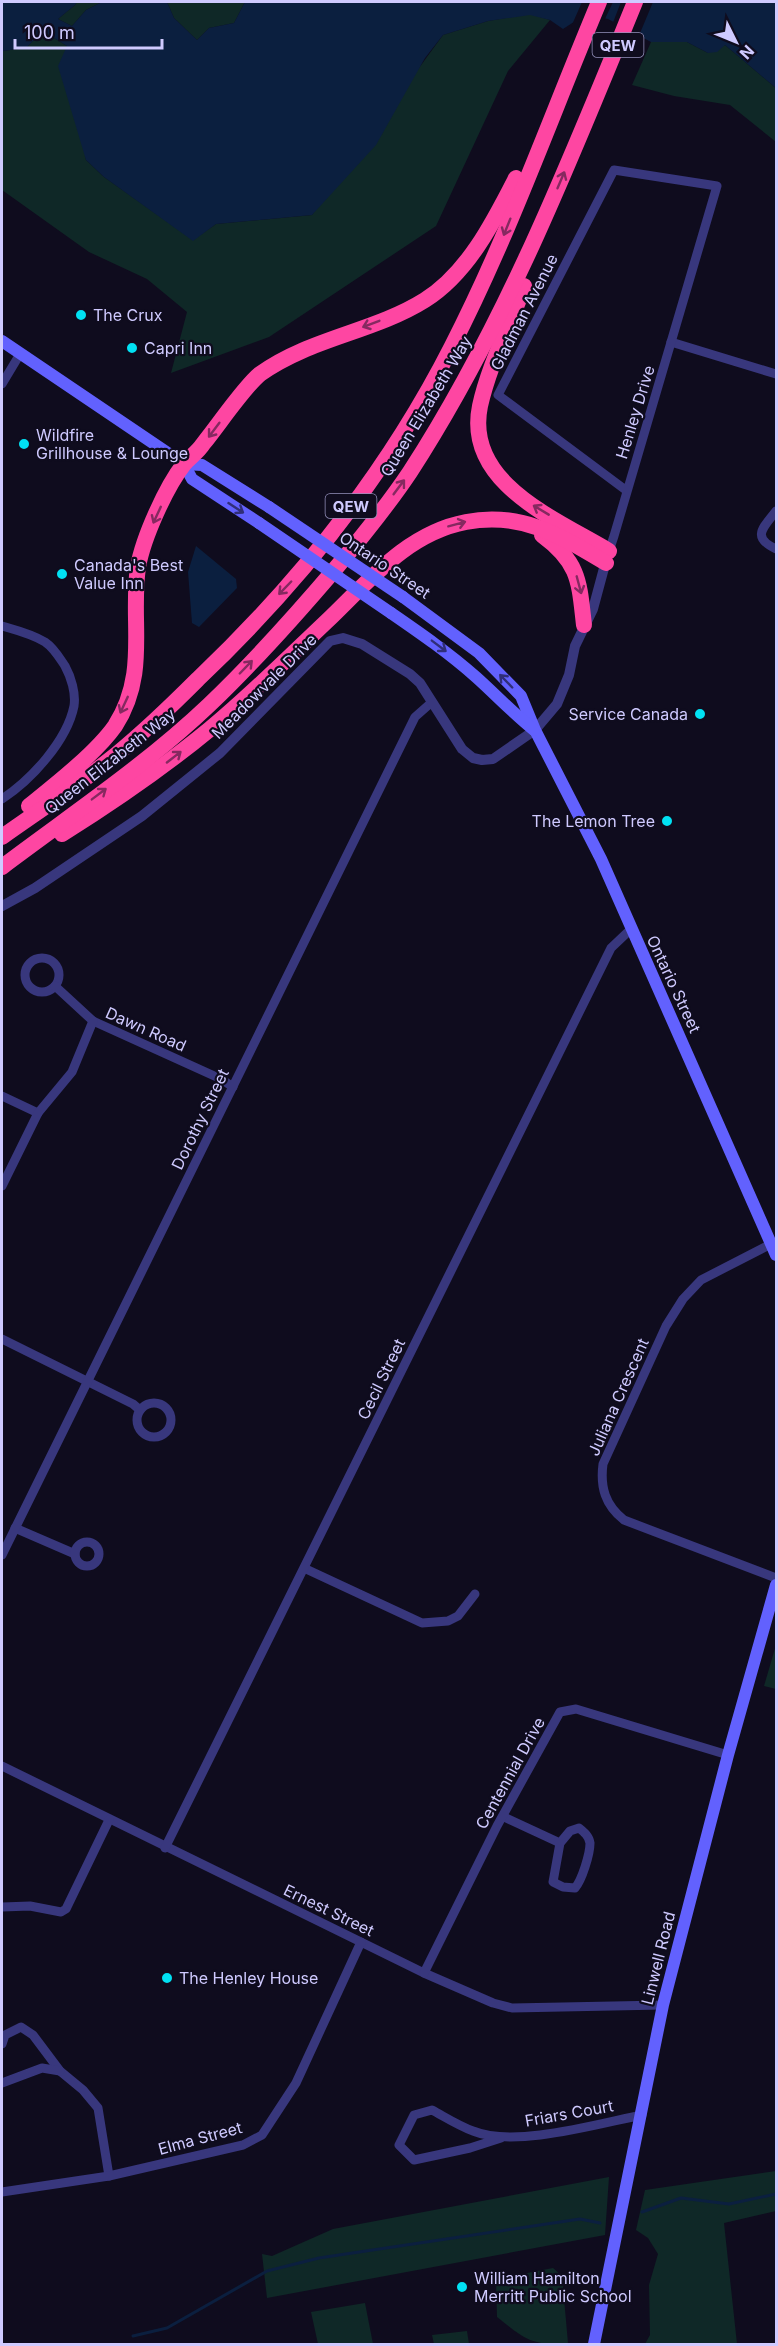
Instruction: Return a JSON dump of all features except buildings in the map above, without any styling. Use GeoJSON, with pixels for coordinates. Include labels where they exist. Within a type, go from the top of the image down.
{"type":"FeatureCollection","features":[{"type":"Feature","properties":{"kind":"highway","name":"Queen Elizabeth Way"},"geometry":{"type":"LineString","coordinates":[[2,837],[117,754],[176,702],[232,647],[329,538],[410,419],[452,347],[496,254],[599,2]]}},
{"type":"Feature","properties":{"kind":"highway","name":"Queen Elizabeth Way"},"geometry":{"type":"LineString","coordinates":[[2,868],[141,762],[208,706],[296,616],[358,542],[409,474],[468,374],[538,234],[635,2]]}},
{"type":"Feature","properties":{"kind":"highway"},"geometry":{"type":"LineString","coordinates":[[2,824],[30,805],[92,751],[115,726],[129,696],[136,667],[138,566],[144,544],[171,485],[184,464],[200,448],[259,375],[309,347],[389,317],[425,300],[447,283],[477,246],[500,209],[568,75]]}},
{"type":"Feature","properties":{"kind":"highway"},"geometry":{"type":"LineString","coordinates":[[538,234],[524,286],[483,394],[478,422],[480,442],[486,459],[497,476],[511,490],[607,557]]}},
{"type":"Feature","properties":{"kind":"highway"},"geometry":{"type":"LineString","coordinates":[[2,868],[100,810],[210,729],[380,569],[411,545],[444,528],[467,522],[508,521],[537,526],[607,557]]}},
{"type":"Feature","properties":{"kind":"highway"},"geometry":{"type":"LineString","coordinates":[[508,521],[530,528],[543,536],[570,562],[581,591],[584,625]]}},
{"type":"Feature","properties":{"kind":"main road","name":"Ontario Street"},"geometry":{"type":"LineString","coordinates":[[2,342],[184,464],[192,479],[447,653],[477,678],[510,711],[535,730]]}},
{"type":"Feature","properties":{"kind":"main road","name":"Ontario Street"},"geometry":{"type":"LineString","coordinates":[[184,464],[202,465],[403,597],[479,653],[521,696],[535,730],[601,859],[774,1250]]}},
{"type":"Feature","properties":{"kind":"main road","name":"Linwell Road"},"geometry":{"type":"LineString","coordinates":[[594,2344],[663,2005],[728,1755],[777,1585]]}},
{"type":"Feature","properties":{"kind":"street","name":"Gladman Avenue"},"geometry":{"type":"LineString","coordinates":[[621,171],[614,170],[498,395],[627,490]]}},
{"type":"Feature","properties":{"kind":"street","name":"Henley Drive"},"geometry":{"type":"LineString","coordinates":[[535,730],[557,704],[584,625],[593,609],[717,186],[621,171]]}},
{"type":"Feature","properties":{"kind":"street"},"geometry":{"type":"LineString","coordinates":[[672,342],[777,374]]}},
{"type":"Feature","properties":{"kind":"street"},"geometry":{"type":"LineString","coordinates":[[2,384],[20,354]]}},
{"type":"Feature","properties":{"kind":"street"},"geometry":{"type":"LineString","coordinates":[[777,511],[762,529],[762,538],[765,543],[777,549]]}},
{"type":"Feature","properties":{"kind":"street"},"geometry":{"type":"LineString","coordinates":[[2,626],[44,641],[55,650],[69,674],[74,696],[74,707],[63,732],[52,748],[35,772],[2,799]]}},
{"type":"Feature","properties":{"kind":"street","name":"Meadowvale Drive"},"geometry":{"type":"LineString","coordinates":[[2,906],[35,888],[141,816],[219,753],[330,641],[344,638],[362,644],[388,658],[420,683],[462,749],[473,758],[493,759],[535,730]]}},
{"type":"Feature","properties":{"kind":"street","name":"Dorothy Street"},"geometry":{"type":"LineString","coordinates":[[2,1556],[415,717],[432,702]]}},
{"type":"Feature","properties":{"kind":"street","name":"Cecil Street"},"geometry":{"type":"LineString","coordinates":[[165,1848],[306,1569],[611,948],[631,929]]}},
{"type":"Feature","properties":{"kind":"street","name":"Dawn Road"},"geometry":{"type":"LineString","coordinates":[[55,986],[93,1021],[221,1079],[233,1087]]}},
{"type":"Feature","properties":{"kind":"street"},"geometry":{"type":"LineString","coordinates":[[2,1186],[38,1113],[72,1072],[93,1021]]}},
{"type":"Feature","properties":{"kind":"street"},"geometry":{"type":"LineString","coordinates":[[2,1096],[38,1113]]}},
{"type":"Feature","properties":{"kind":"street","name":"Juliana Crescent"},"geometry":{"type":"LineString","coordinates":[[774,1250],[701,1280],[683,1299],[666,1326],[603,1464],[602,1476],[607,1502],[611,1510],[624,1520],[777,1578]]}},
{"type":"Feature","properties":{"kind":"street"},"geometry":{"type":"LineString","coordinates":[[2,1339],[133,1404],[140,1410]]}},
{"type":"Feature","properties":{"kind":"street"},"geometry":{"type":"LineString","coordinates":[[15,1528],[75,1554]]}},
{"type":"Feature","properties":{"kind":"street"},"geometry":{"type":"LineString","coordinates":[[306,1569],[422,1623],[448,1621],[458,1616],[475,1594]]}},
{"type":"Feature","properties":{"kind":"street","name":"Centennial Drive"},"geometry":{"type":"LineString","coordinates":[[424,1973],[560,1712],[576,1709],[728,1755]]}},
{"type":"Feature","properties":{"kind":"street","name":"Ernest Street"},"geometry":{"type":"LineString","coordinates":[[2,1766],[165,1848],[424,1973],[493,2003],[512,2008],[663,2005]]}},
{"type":"Feature","properties":{"kind":"street"},"geometry":{"type":"LineString","coordinates":[[504,1817],[560,1843]]}},
{"type":"Feature","properties":{"kind":"street"},"geometry":{"type":"LineString","coordinates":[[2,1907],[30,1906],[61,1912],[66,1909],[109,1820]]}},
{"type":"Feature","properties":{"kind":"street"},"geometry":{"type":"LineString","coordinates":[[579,1828],[586,1833],[590,1842],[581,1882],[575,1888],[563,1887],[553,1882],[560,1843],[570,1831],[579,1828]]}},
{"type":"Feature","properties":{"kind":"street","name":"Elma Street"},"geometry":{"type":"LineString","coordinates":[[2,2192],[109,2176],[243,2145],[262,2135],[296,2084],[361,1942]]}},
{"type":"Feature","properties":{"kind":"street"},"geometry":{"type":"LineString","coordinates":[[2,2044],[5,2035],[21,2027],[33,2035],[60,2071],[83,2090],[98,2108],[109,2176]]}},
{"type":"Feature","properties":{"kind":"street"},"geometry":{"type":"LineString","coordinates":[[2,2083],[42,2068],[60,2071]]}},
{"type":"Feature","properties":{"kind":"street","name":"Friars Court"},"geometry":{"type":"LineString","coordinates":[[501,2138],[470,2148],[414,2160],[399,2145],[414,2115],[432,2110],[474,2132],[501,2138],[526,2137],[642,2115]]}},
{"type":"Feature","properties":{"kind":"green space"},"geometry":{"type":"Polygon","coordinates":[[[77,2],[102,2],[86,10],[72,26],[58,19],[75,5],[77,2]]]}},
{"type":"Feature","properties":{"kind":"green space"},"geometry":{"type":"Polygon","coordinates":[[[167,2],[245,2],[234,23],[209,28],[197,40],[174,18],[167,2]]]}},
{"type":"Feature","properties":{"kind":"green space"},"geometry":{"type":"Polygon","coordinates":[[[530,14],[550,20],[508,71],[436,226],[269,337],[171,373],[187,312],[147,279],[89,252],[2,190],[2,51],[26,48],[43,31],[67,46],[86,160],[104,177],[193,240],[216,224],[312,215],[443,35],[488,21],[530,14]]]}},
{"type":"Feature","properties":{"kind":"green space"},"geometry":{"type":"Polygon","coordinates":[[[651,42],[687,42],[708,53],[725,45],[776,88],[776,142],[730,105],[674,96],[632,85],[651,42]]]}},
{"type":"Feature","properties":{"kind":"green space"},"geometry":{"type":"Polygon","coordinates":[[[776,1645],[776,1689],[764,1686],[776,1645]]]}},
{"type":"Feature","properties":{"kind":"green space"},"geometry":{"type":"Polygon","coordinates":[[[776,2171],[776,2211],[724,2223],[737,2344],[645,2344],[650,2335],[649,2285],[658,2254],[648,2238],[636,2230],[645,2190],[776,2171]]]}},
{"type":"Feature","properties":{"kind":"green space"},"geometry":{"type":"Polygon","coordinates":[[[609,2177],[605,2235],[267,2298],[262,2254],[272,2256],[333,2229],[609,2177]]]}},
{"type":"Feature","properties":{"kind":"green space"},"geometry":{"type":"Polygon","coordinates":[[[553,2268],[562,2276],[568,2343],[537,2342],[522,2336],[497,2317],[496,2279],[553,2268]]]}},
{"type":"Feature","properties":{"kind":"green space"},"geometry":{"type":"Polygon","coordinates":[[[365,2303],[373,2344],[318,2344],[311,2312],[365,2303]]]}},
{"type":"Feature","properties":{"kind":"green space"},"geometry":{"type":"Polygon","coordinates":[[[467,2331],[469,2344],[434,2344],[432,2335],[467,2331]]]}},
{"type":"Feature","properties":{"kind":"water"},"geometry":{"type":"Polygon","coordinates":[[[2,2],[77,2],[58,19],[72,26],[86,10],[102,2],[167,2],[174,18],[197,40],[209,28],[234,23],[245,2],[776,2],[776,88],[725,45],[717,52],[708,53],[687,42],[651,42],[608,19],[586,14],[563,29],[550,20],[530,15],[488,21],[443,35],[425,58],[376,145],[312,215],[216,224],[193,241],[104,177],[86,160],[58,66],[67,46],[43,31],[26,48],[2,51],[2,2]]]}},
{"type":"Feature","properties":{"kind":"water"},"geometry":{"type":"Polygon","coordinates":[[[196,546],[236,579],[237,588],[199,627],[192,623],[188,572],[196,546]]]}},
{"type":"Feature","properties":{"kind":"pier"},"geometry":{"type":"Polygon","coordinates":[[[582,2],[613,2],[604,21],[586,17],[571,27],[582,2]]]}},
{"type":"Feature","properties":{"kind":"pier"},"geometry":{"type":"Polygon","coordinates":[[[621,2],[653,2],[638,38],[612,25],[621,2]]]}},
{"type":"Feature","properties":{"kind":"waterway"},"geometry":{"type":"LineString","coordinates":[[642,2212],[681,2198],[729,2204],[776,2194]]}},
{"type":"Feature","properties":{"kind":"waterway"},"geometry":{"type":"LineString","coordinates":[[133,2336],[167,2328],[267,2271],[319,2258],[580,2219],[600,2223]]}},
{"type":"Feature","properties":{"kind":"place","name":"The Crux"},"geometry":{"type":"Point","coordinates":[81,315]}},
{"type":"Feature","properties":{"kind":"place","name":"Capri Inn"},"geometry":{"type":"Point","coordinates":[132,348]}},
{"type":"Feature","properties":{"kind":"place","name":"Wildfire Grillhouse & Lounge"},"geometry":{"type":"Point","coordinates":[24,444]}},
{"type":"Feature","properties":{"kind":"place","name":"Canada's Best Value Inn"},"geometry":{"type":"Point","coordinates":[62,574]}},
{"type":"Feature","properties":{"kind":"place","name":"Service Canada"},"geometry":{"type":"Point","coordinates":[700,714]}},
{"type":"Feature","properties":{"kind":"place","name":"The Lemon Tree"},"geometry":{"type":"Point","coordinates":[667,821]}},
{"type":"Feature","properties":{"kind":"place","name":"The Henley House"},"geometry":{"type":"Point","coordinates":[167,1978]}},
{"type":"Feature","properties":{"kind":"place","name":"William Hamilton Merritt Public School"},"geometry":{"type":"Point","coordinates":[462,2287]}}]}
